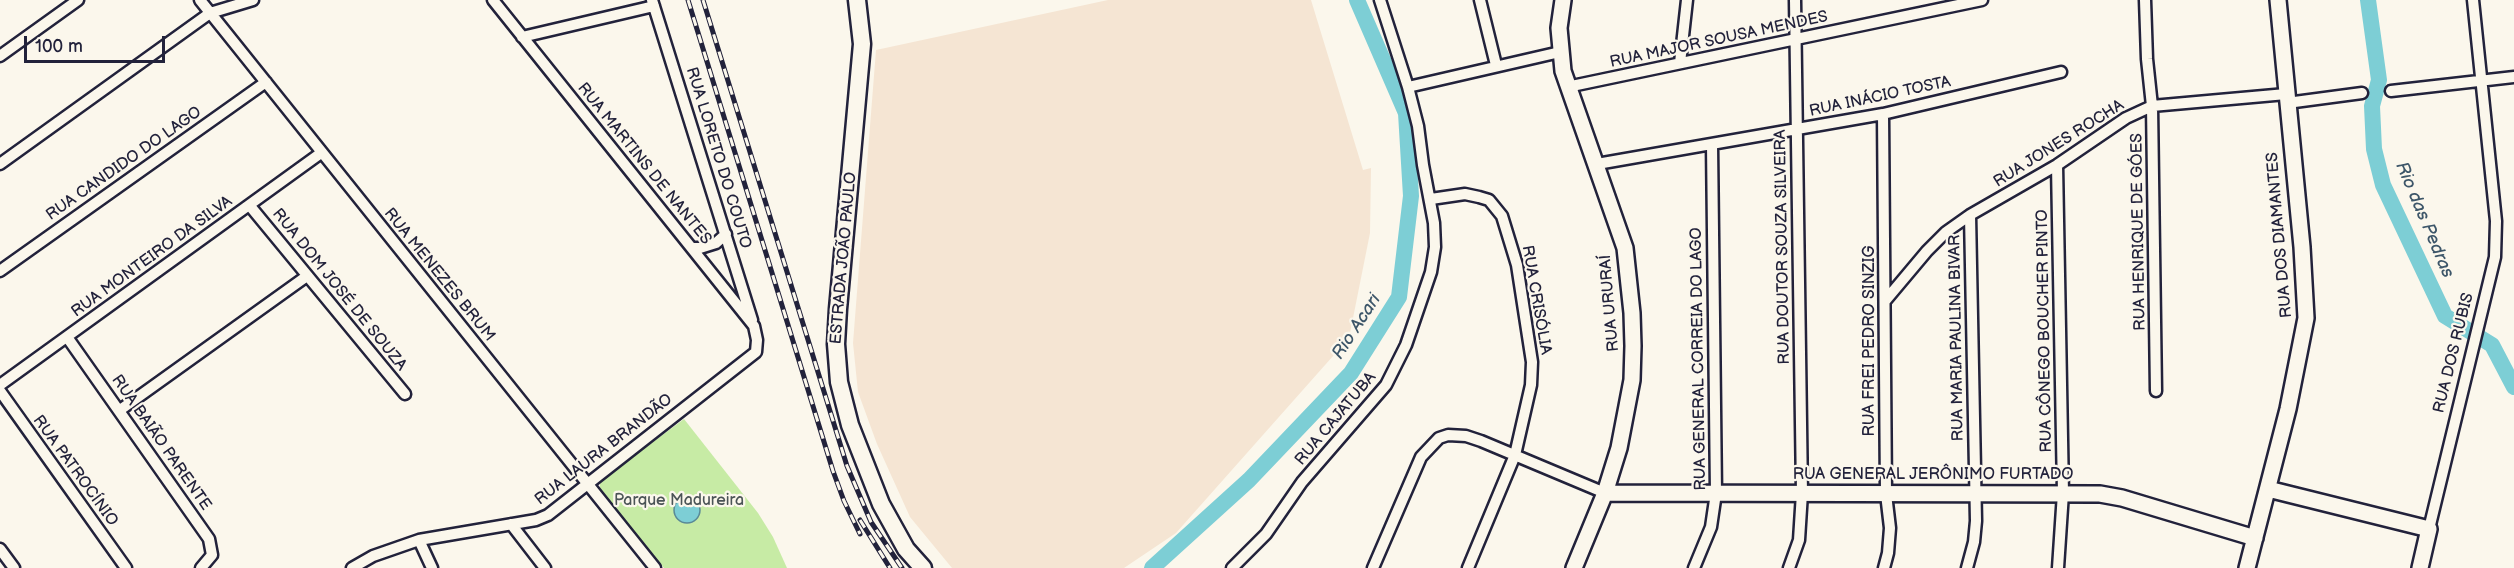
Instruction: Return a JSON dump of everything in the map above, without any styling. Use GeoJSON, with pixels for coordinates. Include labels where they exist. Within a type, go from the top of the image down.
{"type":"FeatureCollection","features":[{"type":"Feature","properties":{"kind":"main road","name":"ESTRADA JOÃO PAULO"},"geometry":{"type":"LineString","coordinates":[[857,0],[862,44],[838,309],[836,344],[838,382],[850,424],[881,504],[901,542],[922,568]]}},
{"type":"Feature","properties":{"kind":"street"},"geometry":{"type":"LineString","coordinates":[[0,56],[78,0]]}},
{"type":"Feature","properties":{"kind":"street","name":"RUA MENEZES BRUM"},"geometry":{"type":"LineString","coordinates":[[200,0],[655,568]]}},
{"type":"Feature","properties":{"kind":"street"},"geometry":{"type":"LineString","coordinates":[[0,164],[210,13],[253,0]]}},
{"type":"Feature","properties":{"kind":"street","name":"RUA MARTINS DE NANTES"},"geometry":{"type":"LineString","coordinates":[[493,0],[754,326]]}},
{"type":"Feature","properties":{"kind":"street","name":"RUA CAJATUBA"},"geometry":{"type":"LineString","coordinates":[[1232,568],[1266,534],[1302,482],[1386,385],[1406,345],[1431,273],[1435,247],[1431,199],[1422,165],[1418,126],[1380,0]]}},
{"type":"Feature","properties":{"kind":"street"},"geometry":{"type":"LineString","coordinates":[[1480,0],[1496,65]]}},
{"type":"Feature","properties":{"kind":"street","name":"RUA URURAÍ"},"geometry":{"type":"LineString","coordinates":[[1563,0],[1559,28],[1560,52],[1567,87],[1597,164],[1625,248],[1633,346],[1628,408],[1619,448],[1605,493],[1574,568]]}},
{"type":"Feature","properties":{"kind":"street"},"geometry":{"type":"LineString","coordinates":[[1680,63],[1688,0]]}},
{"type":"Feature","properties":{"kind":"street","name":"RUA DOUTOR SOUZA SILVEIRA"},"geometry":{"type":"LineString","coordinates":[[1790,568],[1799,540],[1802,493],[1795,0]]}},
{"type":"Feature","properties":{"kind":"street","name":"RUA MAJOR SOUSA MENDES"},"geometry":{"type":"LineString","coordinates":[[1567,87],[1982,0]]}},
{"type":"Feature","properties":{"kind":"street","name":"RUA HENRIQUE DE GÓES"},"geometry":{"type":"LineString","coordinates":[[2145,0],[2147,59],[2152,106],[2156,391]]}},
{"type":"Feature","properties":{"kind":"street","name":"RUA DOS DIAMANTES"},"geometry":{"type":"LineString","coordinates":[[2247,568],[2300,357],[2306,318],[2302,247],[2278,0]]}},
{"type":"Feature","properties":{"kind":"street","name":"RUA DOS RUBIS"},"geometry":{"type":"LineString","coordinates":[[2420,568],[2481,321],[2497,237],[2473,0]]}},
{"type":"Feature","properties":{"kind":"street"},"geometry":{"type":"LineString","coordinates":[[522,37],[653,3]]}},
{"type":"Feature","properties":{"kind":"street","name":"RUA LORETO DO COUTO"},"geometry":{"type":"LineString","coordinates":[[653,3],[754,326]]}},
{"type":"Feature","properties":{"kind":"street"},"geometry":{"type":"LineString","coordinates":[[1408,87],[1560,52]]}},
{"type":"Feature","properties":{"kind":"street","name":"RUA INÁCIO TOSTA"},"geometry":{"type":"LineString","coordinates":[[1597,164],[1883,114],[2061,72]]}},
{"type":"Feature","properties":{"kind":"street"},"geometry":{"type":"LineString","coordinates":[[2391,91],[2514,77]]}},
{"type":"Feature","properties":{"kind":"street","name":"RUA CANDIDO DO LAGO"},"geometry":{"type":"LineString","coordinates":[[0,271],[266,82]]}},
{"type":"Feature","properties":{"kind":"street","name":"RUA JONES ROCHA"},"geometry":{"type":"LineString","coordinates":[[1885,301],[1946,232],[1970,215],[2057,165],[2105,131],[2152,106],[2362,93]]}},
{"type":"Feature","properties":{"kind":"street","name":"RUA FREI PEDRO SINZIG"},"geometry":{"type":"LineString","coordinates":[[1883,114],[1886,494],[1890,528],[1884,568]]}},
{"type":"Feature","properties":{"kind":"street","name":"RUA GENERAL CORREIA DO LAGO"},"geometry":{"type":"LineString","coordinates":[[1694,568],[1711,527],[1716,493],[1712,145]]}},
{"type":"Feature","properties":{"kind":"street","name":"RUA MONTEIRO DA SILVA"},"geometry":{"type":"LineString","coordinates":[[0,385],[321,153]]}},
{"type":"Feature","properties":{"kind":"street","name":"RUA CÔNEGO BOUCHER PINTO"},"geometry":{"type":"LineString","coordinates":[[2057,165],[2063,493],[2058,568]]}},
{"type":"Feature","properties":{"kind":"street","name":"RUA CRISÓLIA"},"geometry":{"type":"LineString","coordinates":[[1431,199],[1465,195],[1490,200],[1502,216],[1511,242],[1526,312],[1532,374],[1527,405],[1515,455],[1468,568]]}},
{"type":"Feature","properties":{"kind":"street","name":"RUA DOM JOSÉ DE SOUZA"},"geometry":{"type":"LineString","coordinates":[[250,206],[405,394]]}},
{"type":"Feature","properties":{"kind":"street","name":"RUA MARIA PAULINA BIVAR"},"geometry":{"type":"LineString","coordinates":[[1967,568],[1974,542],[1976,493],[1970,215]]}},
{"type":"Feature","properties":{"kind":"street"},"geometry":{"type":"LineString","coordinates":[[693,248],[716,243],[726,234]]}},
{"type":"Feature","properties":{"kind":"street"},"geometry":{"type":"LineString","coordinates":[[120,410],[307,276]]}},
{"type":"Feature","properties":{"kind":"street","name":"RUA LAURA BRANDÃO"},"geometry":{"type":"LineString","coordinates":[[352,568],[374,556],[419,540],[536,520],[548,515],[587,482],[756,352],[757,340],[754,326]]}},
{"type":"Feature","properties":{"kind":"street","name":"RUA BAIÃO PARENTE"},"geometry":{"type":"LineString","coordinates":[[67,337],[209,539],[212,555],[201,568]]}},
{"type":"Feature","properties":{"kind":"street","name":"RUA PATROCÍNIO"},"geometry":{"type":"LineString","coordinates":[[0,392],[126,568]]}},
{"type":"Feature","properties":{"kind":"street"},"geometry":{"type":"LineString","coordinates":[[1372,568],[1421,457],[1439,438],[1448,435],[1466,436],[1605,493]]}},
{"type":"Feature","properties":{"kind":"street"},"geometry":{"type":"LineString","coordinates":[[2268,489],[2429,529]]}},
{"type":"Feature","properties":{"kind":"street","name":"RUA GENERAL JERÔNIMO FURTADO"},"geometry":{"type":"LineString","coordinates":[[1605,493],[2100,494],[2122,498],[2255,538]]}},
{"type":"Feature","properties":{"kind":"street"},"geometry":{"type":"LineString","coordinates":[[511,524],[545,568]]}},
{"type":"Feature","properties":{"kind":"street"},"geometry":{"type":"LineString","coordinates":[[419,540],[432,568]]}},
{"type":"Feature","properties":{"kind":"street"},"geometry":{"type":"LineString","coordinates":[[0,549],[14,568]]}},
{"type":"Feature","properties":{"kind":"shaded area"},"geometry":{"type":"Polygon","coordinates":[[[1108,0],[1311,0],[1363,170],[1371,168],[1370,233],[1349,338],[1176,533],[1124,568],[952,568],[910,517],[877,444],[858,392],[853,343],[876,50],[1108,0]]]}},
{"type":"Feature","properties":{"kind":"green space","name":"Parque Madureira"},"geometry":{"type":"Polygon","coordinates":[[[684,419],[758,513],[773,537],[787,568],[664,568],[600,489],[600,481],[684,419]]]}},
{"type":"Feature","properties":{"kind":"water"},"geometry":{"type":"Polygon","coordinates":[[[687,497],[696,501],[700,510],[696,519],[687,523],[678,519],[674,510],[678,501],[687,497]]]}},
{"type":"Feature","properties":{"kind":"waterway","name":"Rio Acari"},"geometry":{"type":"LineString","coordinates":[[1152,568],[1249,480],[1351,373],[1399,297],[1411,196],[1406,113],[1357,0]]}},
{"type":"Feature","properties":{"kind":"waterway","name":"Rio das Pedras"},"geometry":{"type":"LineString","coordinates":[[2368,0],[2379,80],[2372,106],[2374,149],[2383,185],[2445,316],[2492,345],[2514,387]]}},
{"type":"Feature","properties":{"kind":"railway"},"geometry":{"type":"LineString","coordinates":[[688,0],[833,471],[860,534]]}},
{"type":"Feature","properties":{"kind":"railway"},"geometry":{"type":"LineString","coordinates":[[703,0],[847,466],[871,522],[902,568]]}},
{"type":"Feature","properties":{"kind":"railway"},"geometry":{"type":"LineString","coordinates":[[860,520],[890,568]]}}]}
